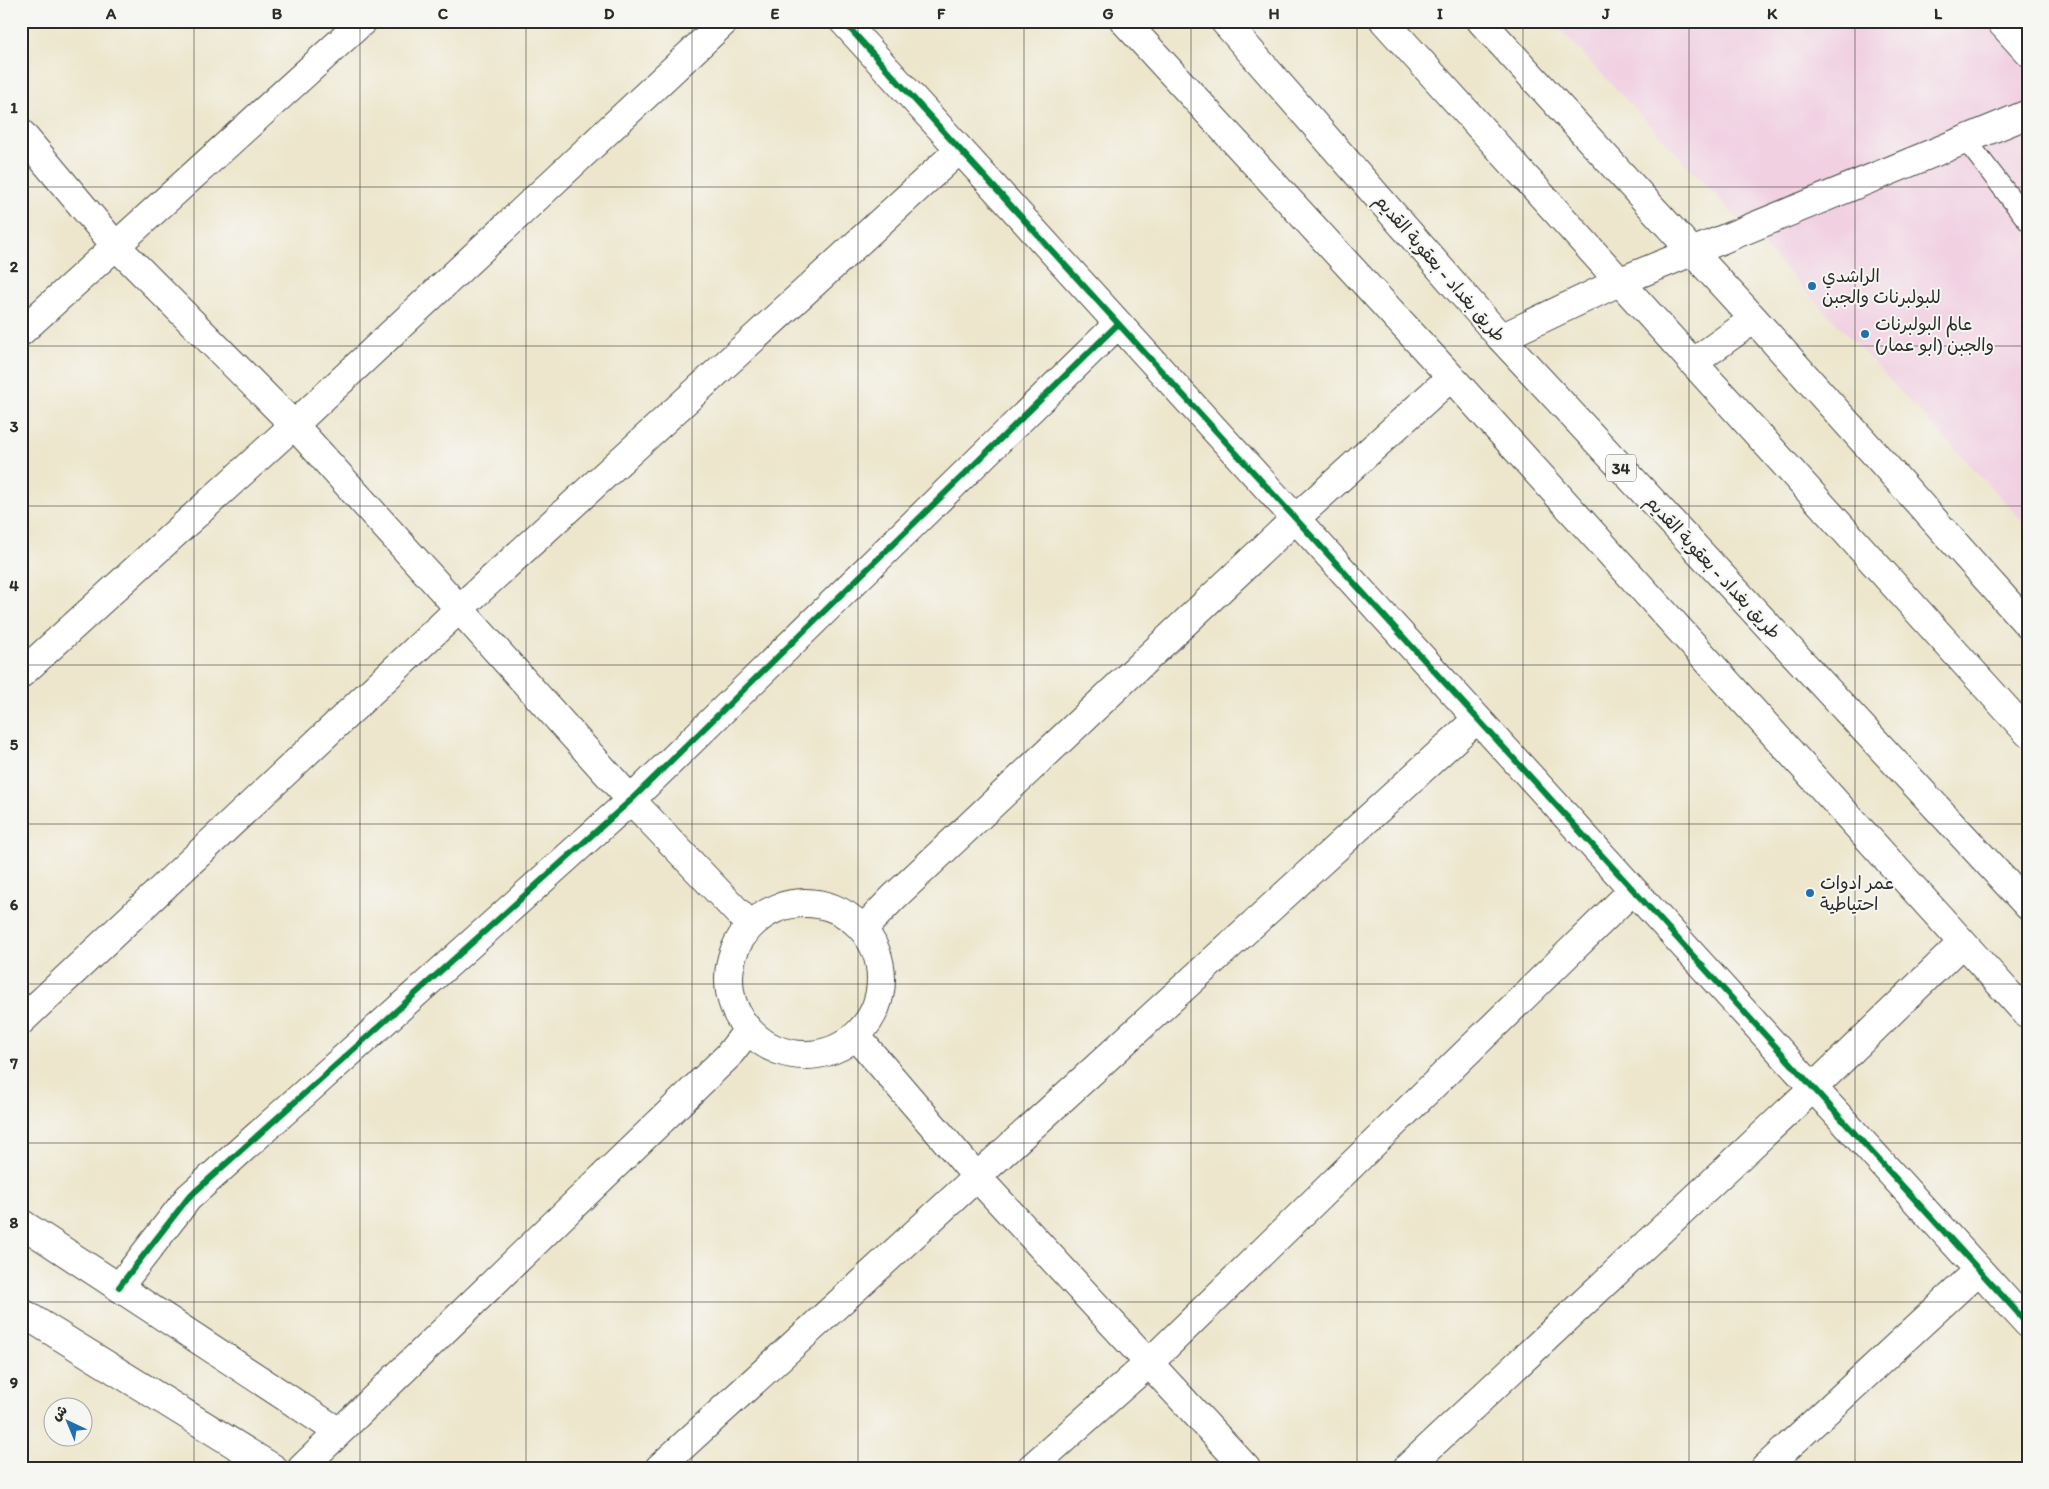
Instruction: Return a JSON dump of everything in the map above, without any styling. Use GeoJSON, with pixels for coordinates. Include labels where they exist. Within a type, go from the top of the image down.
{"type":"FeatureCollection","features":[{"type":"Feature","properties":{"kind":"main road"},"geometry":{"type":"LineString","coordinates":[[21,332],[363,21]]}},
{"type":"Feature","properties":{"kind":"main road"},"geometry":{"type":"LineString","coordinates":[[21,674],[294,425],[725,21]]}},
{"type":"Feature","properties":{"kind":"main road"},"geometry":{"type":"LineString","coordinates":[[842,21],[2028,1324]]}},
{"type":"Feature","properties":{"kind":"main road"},"geometry":{"type":"LineString","coordinates":[[1124,21],[1451,377],[2028,1015]]}},
{"type":"Feature","properties":{"kind":"main road","name":"طريق بغداد - بعقوبة القديم"},"geometry":{"type":"LineString","coordinates":[[1224,21],[1501,338],[2028,906]]}},
{"type":"Feature","properties":{"kind":"main road"},"geometry":{"type":"LineString","coordinates":[[1384,21],[2028,733]]}},
{"type":"Feature","properties":{"kind":"main road"},"geometry":{"type":"LineString","coordinates":[[1481,21],[1754,319],[2028,625]]}},
{"type":"Feature","properties":{"kind":"main road"},"geometry":{"type":"LineString","coordinates":[[2000,21],[2028,52]]}},
{"type":"Feature","properties":{"kind":"main road"},"geometry":{"type":"LineString","coordinates":[[1501,338],[1621,281],[2028,114]]}},
{"type":"Feature","properties":{"kind":"main road"},"geometry":{"type":"LineString","coordinates":[[21,133],[115,245],[294,425],[631,800],[749,924]]}},
{"type":"Feature","properties":{"kind":"main road"},"geometry":{"type":"LineString","coordinates":[[21,1020],[459,609],[959,150]]}},
{"type":"Feature","properties":{"kind":"main road"},"geometry":{"type":"LineString","coordinates":[[1694,362],[1754,319]]}},
{"type":"Feature","properties":{"kind":"main road"},"geometry":{"type":"LineString","coordinates":[[119,1287],[188,1198],[631,800],[1118,324]]}},
{"type":"Feature","properties":{"kind":"main road"},"geometry":{"type":"LineString","coordinates":[[864,928],[900,891],[1295,519],[1451,377]]}},
{"type":"Feature","properties":{"kind":"main road"},"geometry":{"type":"LineString","coordinates":[[660,1468],[1477,719]]}},
{"type":"Feature","properties":{"kind":"main road"},"geometry":{"type":"LineString","coordinates":[[1031,1468],[1149,1363],[1633,890]]}},
{"type":"Feature","properties":{"kind":"main road"},"geometry":{"type":"LineString","coordinates":[[811,902],[840,910],[864,928],[879,954],[883,984],[875,1013],[857,1037],[831,1052],[801,1056],[771,1049],[748,1030],[732,1004],[728,975],[736,946],[749,924],[781,906],[811,902]]}},
{"type":"Feature","properties":{"kind":"main road"},"geometry":{"type":"LineString","coordinates":[[1407,1468],[1813,1088],[1962,943]]}},
{"type":"Feature","properties":{"kind":"main road"},"geometry":{"type":"LineString","coordinates":[[313,1465],[339,1432],[728,1056],[748,1030]]}},
{"type":"Feature","properties":{"kind":"main road"},"geometry":{"type":"LineString","coordinates":[[857,1037],[977,1177],[1246,1468]]}},
{"type":"Feature","properties":{"kind":"main road"},"geometry":{"type":"LineString","coordinates":[[21,1223],[339,1432]]}},
{"type":"Feature","properties":{"kind":"main road"},"geometry":{"type":"LineString","coordinates":[[1765,1468],[1979,1270]]}},
{"type":"Feature","properties":{"kind":"main road"},"geometry":{"type":"LineString","coordinates":[[21,1312],[273,1468]]}},
{"type":"Feature","properties":{"kind":"lane"},"geometry":{"type":"LineString","coordinates":[[1966,140],[2028,221]]}},
{"type":"Feature","properties":{"kind":"shaded area"},"geometry":{"type":"Polygon","coordinates":[[[1552,21],[2028,21],[2028,527],[1552,21]]]}},
{"type":"Feature","properties":{"kind":"cycle path"},"geometry":{"type":"LineString","coordinates":[[843,21],[2028,1324]]}},
{"type":"Feature","properties":{"kind":"cycle path"},"geometry":{"type":"LineString","coordinates":[[119,1287],[188,1198],[631,800],[1118,324]]}},
{"type":"Feature","properties":{"kind":"place","name":"الراشدي للبولبرنات والجبن"},"geometry":{"type":"Point","coordinates":[1812,286]}},
{"type":"Feature","properties":{"kind":"place","name":"عالم البولبرنات والجبن (ابو عمار)"},"geometry":{"type":"Point","coordinates":[1865,334]}},
{"type":"Feature","properties":{"kind":"place","name":"عمر ادوات احتياطية"},"geometry":{"type":"Point","coordinates":[1810,893]}}]}
